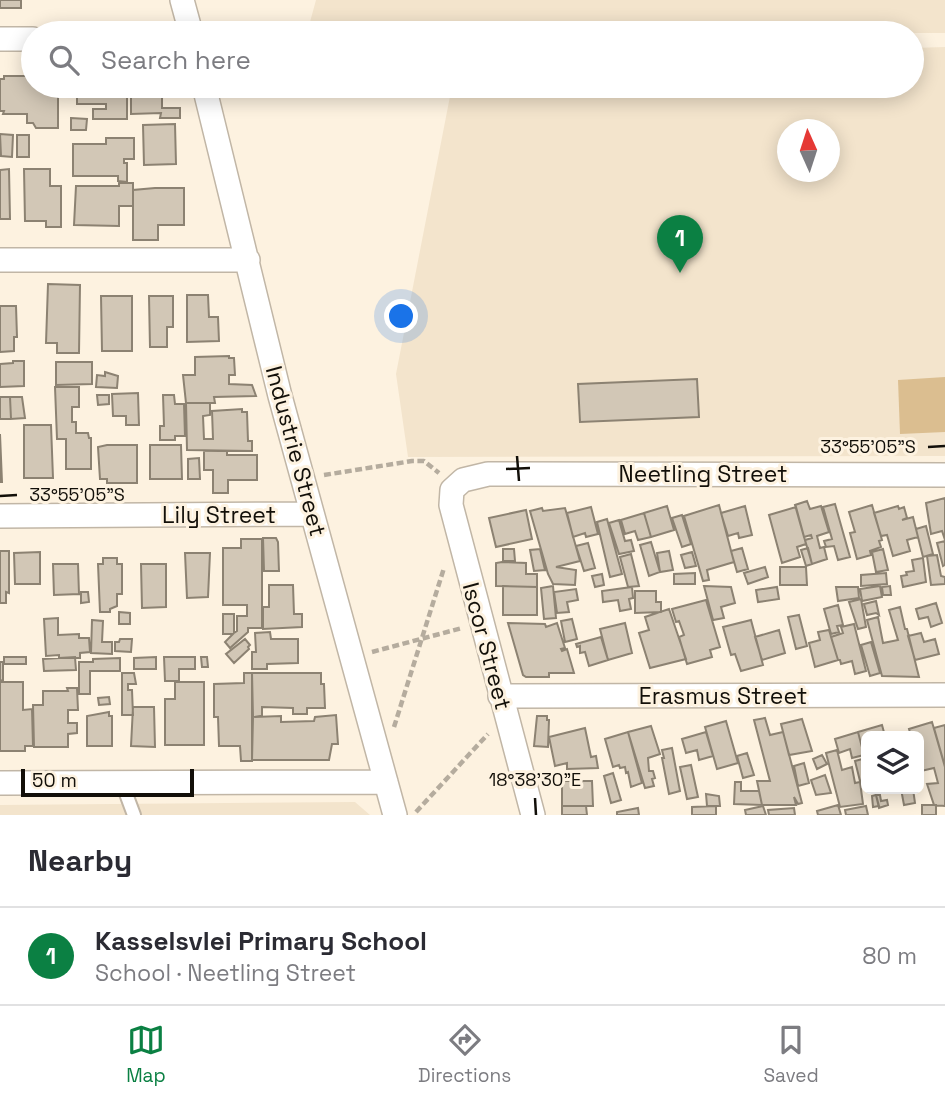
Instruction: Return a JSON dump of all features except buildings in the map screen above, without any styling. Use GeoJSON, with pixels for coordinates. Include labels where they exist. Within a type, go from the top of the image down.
{"type":"FeatureCollection","features":[{"type":"Feature","properties":{"kind":"street"},"geometry":{"type":"LineString","coordinates":[[182,0],[188,21]]}},
{"type":"Feature","properties":{"kind":"street"},"geometry":{"type":"LineString","coordinates":[[0,39],[21,39]]}},
{"type":"Feature","properties":{"kind":"street","name":"Industrie Street"},"geometry":{"type":"LineString","coordinates":[[207,98],[280,396],[395,815]]}},
{"type":"Feature","properties":{"kind":"street"},"geometry":{"type":"LineString","coordinates":[[0,260],[248,260]]}},
{"type":"Feature","properties":{"kind":"street","name":"Neetling Street"},"geometry":{"type":"LineString","coordinates":[[458,485],[488,474],[945,475]]}},
{"type":"Feature","properties":{"kind":"street","name":"Iscor Street"},"geometry":{"type":"LineString","coordinates":[[458,485],[451,505],[463,558],[533,815]]}},
{"type":"Feature","properties":{"kind":"street","name":"Lily Street"},"geometry":{"type":"LineString","coordinates":[[0,516],[312,514]]}},
{"type":"Feature","properties":{"kind":"street","name":"Erasmus Street"},"geometry":{"type":"LineString","coordinates":[[500,696],[945,695]]}},
{"type":"Feature","properties":{"kind":"street"},"geometry":{"type":"LineString","coordinates":[[0,783],[386,782]]}},
{"type":"Feature","properties":{"kind":"lane"},"geometry":{"type":"LineString","coordinates":[[122,783],[134,815]]}},
{"type":"Feature","properties":{"kind":"path"},"geometry":{"type":"LineString","coordinates":[[317,476],[424,461],[458,485]]}},
{"type":"Feature","properties":{"kind":"path"},"geometry":{"type":"LineString","coordinates":[[390,739],[446,564]]}},
{"type":"Feature","properties":{"kind":"path"},"geometry":{"type":"LineString","coordinates":[[367,653],[464,627]]}},
{"type":"Feature","properties":{"kind":"path"},"geometry":{"type":"LineString","coordinates":[[414,815],[490,731]]}},
{"type":"Feature","properties":{"kind":"shaded area"},"geometry":{"type":"Polygon","coordinates":[[[316,0],[945,0],[945,33],[924,33],[924,21],[310,21],[316,0]]]}},
{"type":"Feature","properties":{"kind":"shaded area"},"geometry":{"type":"Polygon","coordinates":[[[945,47],[945,456],[408,457],[396,374],[450,98],[924,98],[924,48],[945,47]]]}},
{"type":"Feature","properties":{"kind":"shaded area"},"geometry":{"type":"Polygon","coordinates":[[[945,377],[945,432],[900,434],[898,380],[945,377]]]}},
{"type":"Feature","properties":{"kind":"shaded area"},"geometry":{"type":"Polygon","coordinates":[[[355,802],[370,815],[0,815],[0,805],[355,802]]]}},
{"type":"Feature","properties":{"kind":"place","name":"Kasselsvlei Primary School"},"geometry":{"type":"Point","coordinates":[680,273]}}]}
